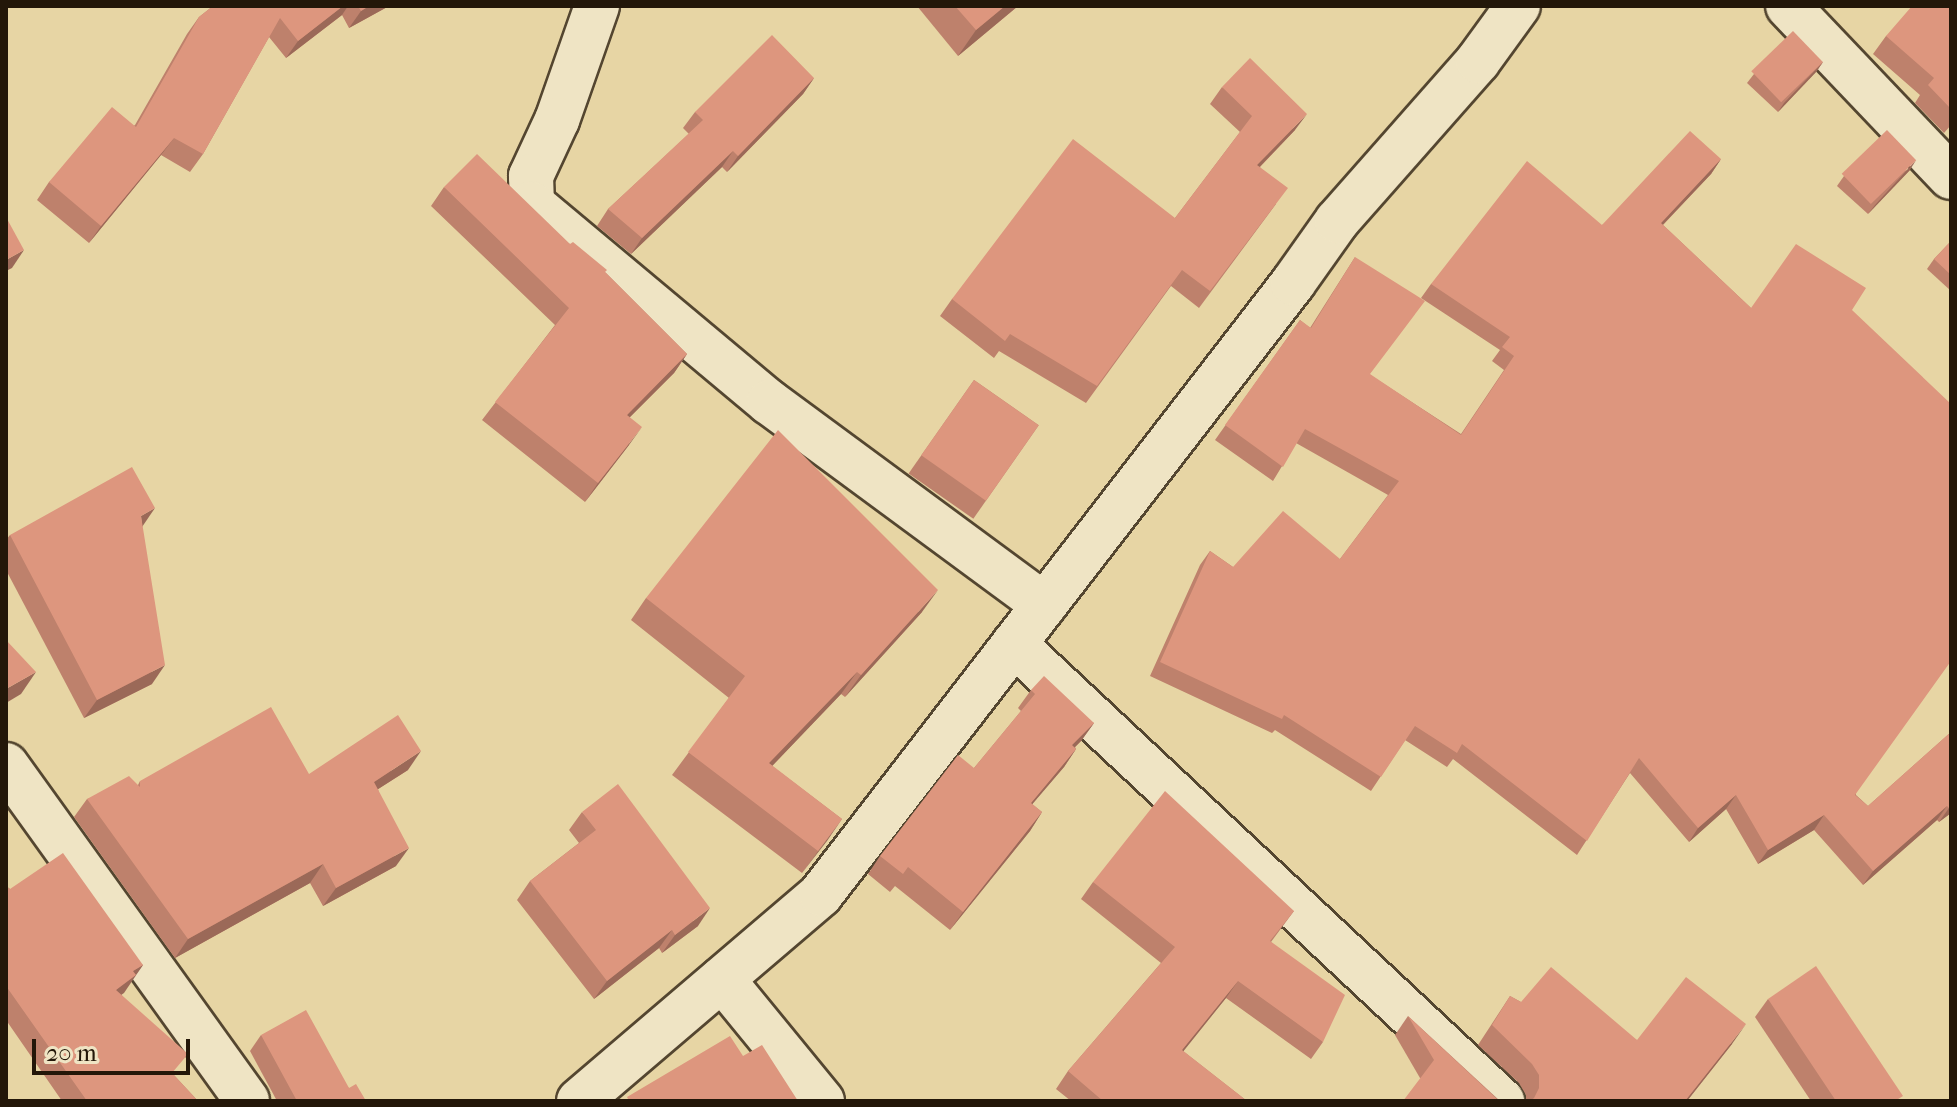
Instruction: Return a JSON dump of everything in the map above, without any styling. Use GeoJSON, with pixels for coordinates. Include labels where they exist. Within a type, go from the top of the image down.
{"type":"FeatureCollection","features":[{"type":"Feature","properties":{"kind":"street"},"geometry":{"type":"LineString","coordinates":[[597,6],[557,120],[531,176],[532,204],[769,402],[1044,605]]}},
{"type":"Feature","properties":{"kind":"street"},"geometry":{"type":"LineString","coordinates":[[579,1101],[821,894],[1293,283],[1337,221],[1468,72],[1518,6]]}},
{"type":"Feature","properties":{"kind":"street"},"geometry":{"type":"LineString","coordinates":[[1788,6],[1951,177]]}},
{"type":"Feature","properties":{"kind":"street"},"geometry":{"type":"LineString","coordinates":[[1014,644],[1502,1101]]}},
{"type":"Feature","properties":{"kind":"street"},"geometry":{"type":"LineString","coordinates":[[6,765],[247,1101]]}},
{"type":"Feature","properties":{"kind":"street"},"geometry":{"type":"LineString","coordinates":[[722,979],[822,1101]]}},
{"type":"Feature","properties":{"kind":"building"},"geometry":{"type":"Polygon","coordinates":[[[213,6],[343,6],[298,41],[280,18],[203,154],[174,138],[101,226],[49,182],[112,107],[136,127],[199,17],[213,6]]]}},
{"type":"Feature","properties":{"kind":"building"},"geometry":{"type":"Polygon","coordinates":[[[955,6],[1005,6],[976,30],[955,6]]]}},
{"type":"Feature","properties":{"kind":"building"},"geometry":{"type":"Polygon","coordinates":[[[1912,6],[1951,6],[1951,109],[1928,85],[1934,78],[1886,36],[1912,6]]]}},
{"type":"Feature","properties":{"kind":"building"},"geometry":{"type":"Polygon","coordinates":[[[1793,31],[1823,62],[1781,102],[1751,71],[1793,31]]]}},
{"type":"Feature","properties":{"kind":"building"},"geometry":{"type":"Polygon","coordinates":[[[772,35],[814,78],[738,156],[733,151],[642,238],[608,209],[703,120],[695,112],[772,35]]]}},
{"type":"Feature","properties":{"kind":"building"},"geometry":{"type":"Polygon","coordinates":[[[1250,58],[1307,114],[1257,165],[1288,188],[1210,291],[1182,270],[1097,386],[1010,334],[1005,341],[952,299],[1073,139],[1175,218],[1252,116],[1222,87],[1250,58]]]}},
{"type":"Feature","properties":{"kind":"building"},"geometry":{"type":"Polygon","coordinates":[[[1887,130],[1916,160],[1871,204],[1842,174],[1887,130]]]}},
{"type":"Feature","properties":{"kind":"building"},"geometry":{"type":"Polygon","coordinates":[[[1690,131],[1721,159],[1661,223],[1751,308],[1796,244],[1866,288],[1852,310],[1951,404],[1951,661],[1855,795],[1868,806],[1951,732],[1951,807],[1947,806],[1873,871],[1824,815],[1768,850],[1736,795],[1698,828],[1639,758],[1587,841],[1462,744],[1457,753],[1415,726],[1381,777],[1284,715],[1282,719],[1160,662],[1210,551],[1233,567],[1283,511],[1340,559],[1399,481],[1305,429],[1283,467],[1225,425],[1300,320],[1311,328],[1355,257],[1425,301],[1370,374],[1461,435],[1514,356],[1502,347],[1510,337],[1431,284],[1527,161],[1602,225],[1690,131]]]}},
{"type":"Feature","properties":{"kind":"building"},"geometry":{"type":"Polygon","coordinates":[[[477,154],[570,244],[573,242],[607,270],[605,272],[687,354],[627,415],[642,427],[598,483],[495,402],[569,308],[444,187],[477,154]]]}},
{"type":"Feature","properties":{"kind":"building"},"geometry":{"type":"Polygon","coordinates":[[[6,217],[24,250],[6,260],[6,217]]]}},
{"type":"Feature","properties":{"kind":"building"},"geometry":{"type":"Polygon","coordinates":[[[1951,241],[1951,275],[1934,259],[1951,241]]]}},
{"type":"Feature","properties":{"kind":"building"},"geometry":{"type":"Polygon","coordinates":[[[974,380],[1039,425],[986,501],[921,455],[974,380]]]}},
{"type":"Feature","properties":{"kind":"building"},"geometry":{"type":"Polygon","coordinates":[[[778,430],[938,590],[861,675],[857,672],[769,763],[842,819],[818,851],[688,752],[745,676],[646,598],[778,430]]]}},
{"type":"Feature","properties":{"kind":"building"},"geometry":{"type":"Polygon","coordinates":[[[132,467],[155,508],[141,516],[165,665],[97,700],[10,535],[132,467]]]}},
{"type":"Feature","properties":{"kind":"building"},"geometry":{"type":"Polygon","coordinates":[[[6,640],[36,672],[6,689],[6,640]]]}},
{"type":"Feature","properties":{"kind":"building"},"geometry":{"type":"Polygon","coordinates":[[[1044,676],[1094,723],[1072,745],[1076,749],[1031,803],[1042,812],[963,912],[908,867],[903,874],[880,856],[958,755],[974,768],[1035,694],[1031,690],[1044,676]]]}},
{"type":"Feature","properties":{"kind":"building"},"geometry":{"type":"Polygon","coordinates":[[[271,707],[309,774],[398,715],[421,751],[374,782],[409,848],[336,888],[323,864],[188,939],[87,799],[129,776],[140,787],[140,781],[271,707]]]}},
{"type":"Feature","properties":{"kind":"building"},"geometry":{"type":"Polygon","coordinates":[[[618,784],[710,908],[675,935],[672,930],[607,981],[530,881],[596,830],[582,812],[618,784]]]}},
{"type":"Feature","properties":{"kind":"building"},"geometry":{"type":"Polygon","coordinates":[[[1165,791],[1294,911],[1270,941],[1345,995],[1323,1042],[1238,981],[1182,1050],[1247,1101],[1103,1101],[1068,1071],[1175,947],[1093,882],[1165,791]]]}},
{"type":"Feature","properties":{"kind":"building"},"geometry":{"type":"Polygon","coordinates":[[[63,853],[143,965],[133,971],[136,975],[116,990],[188,1054],[172,1073],[198,1101],[87,1101],[6,986],[6,886],[10,889],[63,853]]]}},
{"type":"Feature","properties":{"kind":"building"},"geometry":{"type":"Polygon","coordinates":[[[1816,966],[1903,1096],[1895,1101],[1836,1101],[1768,999],[1816,966]]]}},
{"type":"Feature","properties":{"kind":"building"},"geometry":{"type":"Polygon","coordinates":[[[1551,967],[1637,1040],[1686,977],[1746,1024],[1685,1101],[1530,1101],[1539,1088],[1539,1075],[1532,1064],[1492,1025],[1510,996],[1521,1002],[1551,967]]]}},
{"type":"Feature","properties":{"kind":"building"},"geometry":{"type":"Polygon","coordinates":[[[306,1010],[349,1088],[356,1084],[366,1101],[297,1101],[261,1035],[306,1010]]]}},
{"type":"Feature","properties":{"kind":"building"},"geometry":{"type":"Polygon","coordinates":[[[1408,1016],[1500,1101],[1403,1101],[1434,1060],[1408,1016]]]}},
{"type":"Feature","properties":{"kind":"building"},"geometry":{"type":"Polygon","coordinates":[[[730,1036],[743,1056],[762,1045],[798,1101],[629,1101],[627,1097],[730,1036]]]}}]}
